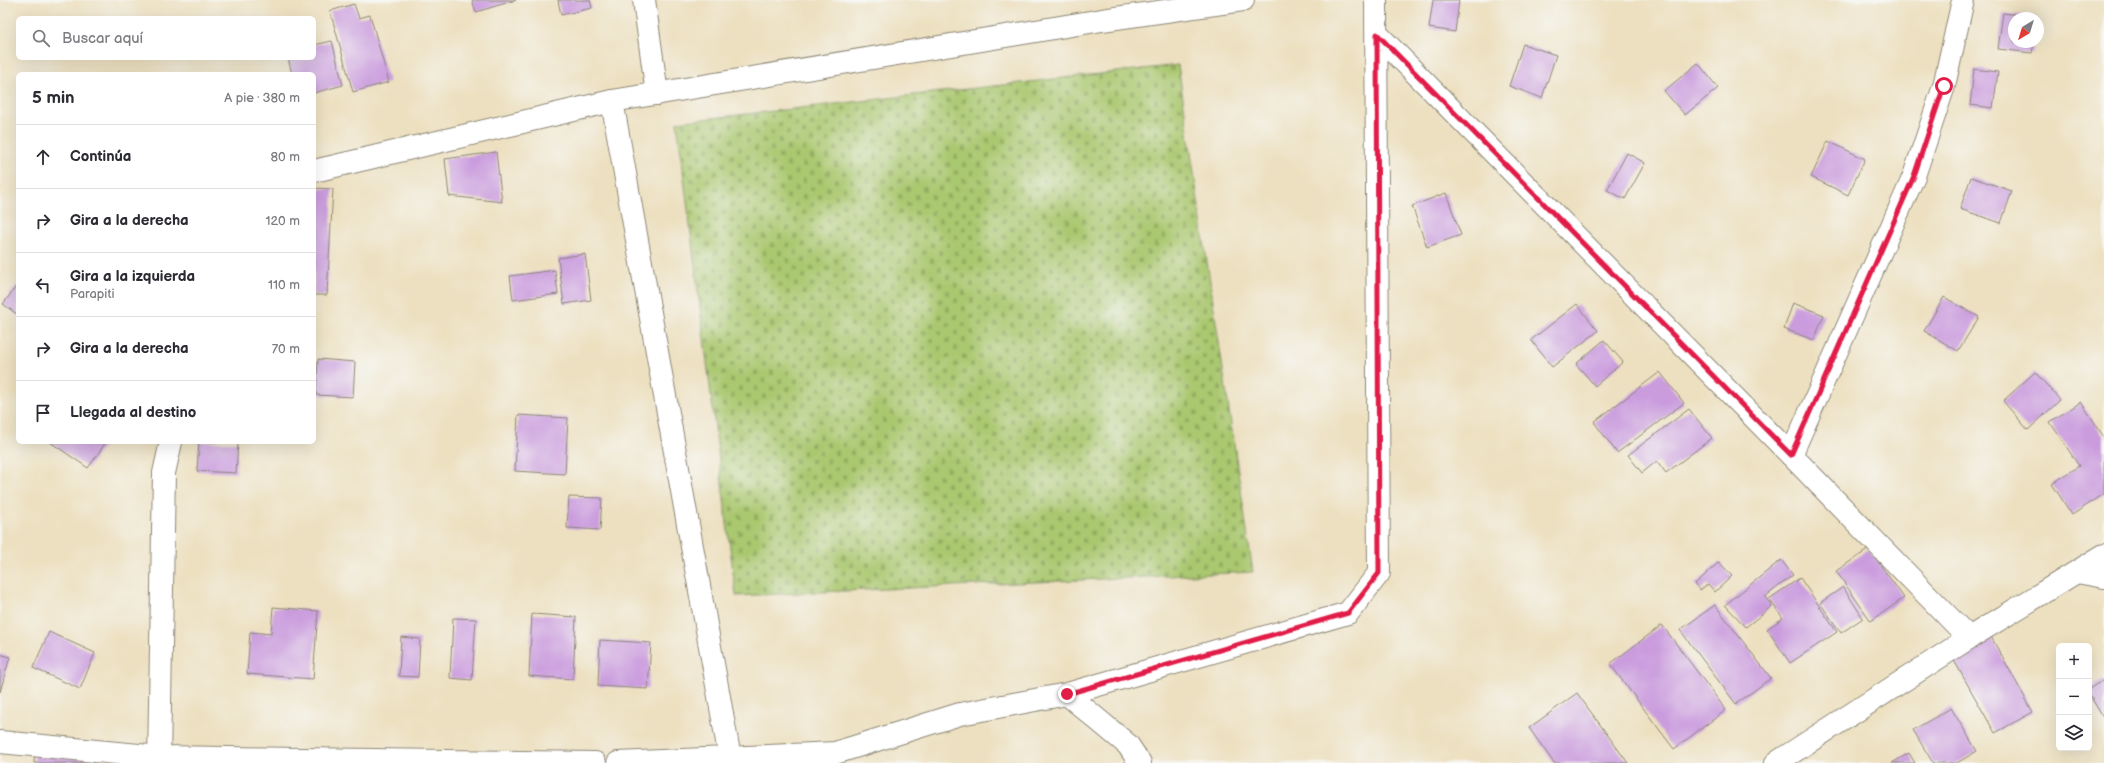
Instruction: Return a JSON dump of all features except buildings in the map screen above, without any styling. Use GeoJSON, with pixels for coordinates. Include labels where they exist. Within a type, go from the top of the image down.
{"type":"FeatureCollection","features":[{"type":"Feature","properties":{"kind":"street"},"geometry":{"type":"LineString","coordinates":[[644,0],[657,94]]}},
{"type":"Feature","properties":{"kind":"street"},"geometry":{"type":"LineString","coordinates":[[316,171],[612,101],[1102,20],[1243,0]]}},
{"type":"Feature","properties":{"kind":"street"},"geometry":{"type":"LineString","coordinates":[[618,763],[835,753],[960,714],[1067,694],[1348,613],[1379,573],[1376,0]]}},
{"type":"Feature","properties":{"kind":"street"},"geometry":{"type":"LineString","coordinates":[[1791,455],[1914,176],[1944,86],[1963,0]]}},
{"type":"Feature","properties":{"kind":"street"},"geometry":{"type":"LineString","coordinates":[[1377,34],[1969,638]]}},
{"type":"Feature","properties":{"kind":"street"},"geometry":{"type":"LineString","coordinates":[[612,101],[730,758]]}},
{"type":"Feature","properties":{"kind":"street"},"geometry":{"type":"LineString","coordinates":[[160,760],[164,473],[171,444]]}},
{"type":"Feature","properties":{"kind":"street"},"geometry":{"type":"LineString","coordinates":[[1776,763],[1969,638],[2104,555]]}},
{"type":"Feature","properties":{"kind":"street"},"geometry":{"type":"LineString","coordinates":[[2077,572],[2104,576]]}},
{"type":"Feature","properties":{"kind":"street"},"geometry":{"type":"LineString","coordinates":[[1067,694],[1128,745],[1140,763]]}},
{"type":"Feature","properties":{"kind":"street"},"geometry":{"type":"LineString","coordinates":[[0,742],[160,760],[595,763]]}},
{"type":"Feature","properties":{"kind":"green space"},"geometry":{"type":"Polygon","coordinates":[[[1178,65],[1253,572],[736,596],[677,122],[1178,65]]]}},
{"type":"Feature","properties":{"kind":"route"},"geometry":{"type":"LineString","coordinates":[[1067,694],[1348,613],[1379,573],[1377,34],[1791,455],[1914,176],[1944,86]]}}]}
